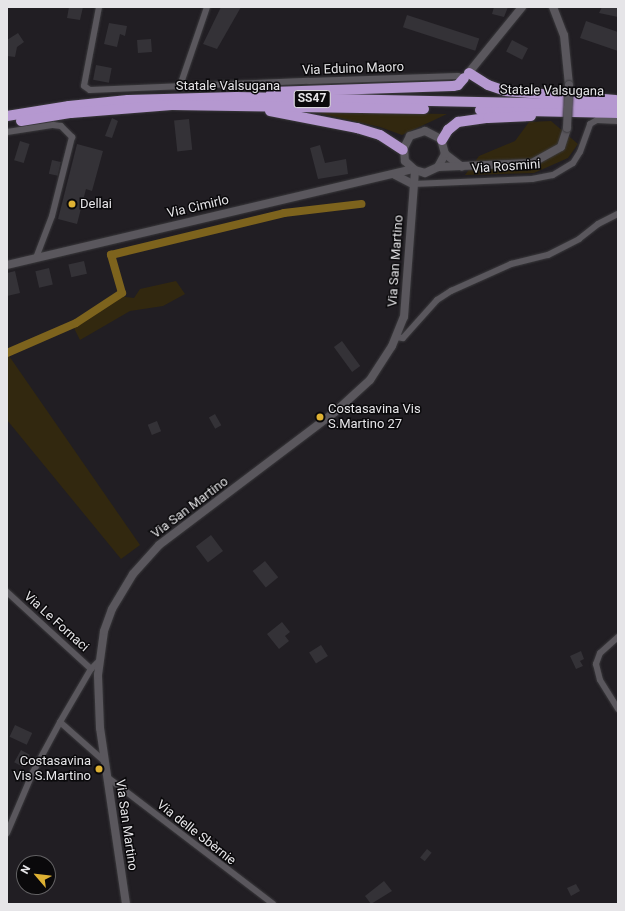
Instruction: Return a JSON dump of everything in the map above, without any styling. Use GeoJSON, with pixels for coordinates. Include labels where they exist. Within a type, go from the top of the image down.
{"type":"FeatureCollection","features":[{"type":"Feature","properties":{"kind":"highway"},"geometry":{"type":"LineString","coordinates":[[236,102],[252,92],[453,86],[458,85],[466,76],[506,91],[618,100]]}},
{"type":"Feature","properties":{"kind":"highway","name":"Statale Valsugana"},"geometry":{"type":"LineString","coordinates":[[7,116],[69,106],[128,100],[618,112]]}},
{"type":"Feature","properties":{"kind":"highway"},"geometry":{"type":"LineString","coordinates":[[236,102],[380,134],[403,150]]}},
{"type":"Feature","properties":{"kind":"highway","name":"Statale Valsugana"},"geometry":{"type":"LineString","coordinates":[[7,123],[128,107],[236,102],[618,105]]}},
{"type":"Feature","properties":{"kind":"highway"},"geometry":{"type":"LineString","coordinates":[[442,140],[448,130],[458,122],[560,111]]}},
{"type":"Feature","properties":{"kind":"street","name":"Via Eduino Maoro"},"geometry":{"type":"LineString","coordinates":[[99,7],[84,86],[90,90],[466,76]]}},
{"type":"Feature","properties":{"kind":"street"},"geometry":{"type":"LineString","coordinates":[[180,86],[207,7]]}},
{"type":"Feature","properties":{"kind":"street"},"geometry":{"type":"LineString","coordinates":[[466,76],[522,7]]}},
{"type":"Feature","properties":{"kind":"street"},"geometry":{"type":"LineString","coordinates":[[438,168],[445,154],[442,140],[433,132],[419,131],[409,137],[403,150],[406,162],[416,171],[430,172],[438,168],[532,163],[561,147],[567,128],[569,85],[564,35],[553,7]]}},
{"type":"Feature","properties":{"kind":"street","name":"Via Rosmini"},"geometry":{"type":"LineString","coordinates":[[413,184],[532,179],[553,175],[573,163],[580,152],[590,124],[597,120],[618,121]]}},
{"type":"Feature","properties":{"kind":"street"},"geometry":{"type":"LineString","coordinates":[[7,132],[54,125],[61,126],[72,137],[50,222],[36,258]]}},
{"type":"Feature","properties":{"kind":"street"},"geometry":{"type":"LineString","coordinates":[[445,154],[462,167]]}},
{"type":"Feature","properties":{"kind":"street"},"geometry":{"type":"LineString","coordinates":[[406,162],[395,175],[413,184],[416,171]]}},
{"type":"Feature","properties":{"kind":"street","name":"Via Cimirlo"},"geometry":{"type":"LineString","coordinates":[[7,265],[416,171]]}},
{"type":"Feature","properties":{"kind":"street","name":"Via San Martino"},"geometry":{"type":"LineString","coordinates":[[126,904],[100,728],[99,661],[104,631],[112,609],[133,574],[159,545],[355,395],[370,380],[396,337],[404,317],[413,184]]}},
{"type":"Feature","properties":{"kind":"street"},"geometry":{"type":"LineString","coordinates":[[396,337],[403,338],[437,300],[451,291],[511,264],[548,255],[578,239],[598,224],[618,214]]}},
{"type":"Feature","properties":{"kind":"street","name":"Via Le Fornaci"},"geometry":{"type":"LineString","coordinates":[[7,592],[91,669]]}},
{"type":"Feature","properties":{"kind":"street"},"geometry":{"type":"LineString","coordinates":[[618,636],[600,653],[596,664],[597,672],[618,709]]}},
{"type":"Feature","properties":{"kind":"street"},"geometry":{"type":"LineString","coordinates":[[7,833],[33,772],[91,669],[99,661]]}},
{"type":"Feature","properties":{"kind":"street"},"geometry":{"type":"LineString","coordinates":[[60,722],[105,762]]}},
{"type":"Feature","properties":{"kind":"street","name":"Via delle Sbèrnie"},"geometry":{"type":"LineString","coordinates":[[107,777],[273,904]]}},
{"type":"Feature","properties":{"kind":"shaded area"},"geometry":{"type":"Polygon","coordinates":[[[314,112],[447,114],[402,135],[380,127],[314,112]]]}},
{"type":"Feature","properties":{"kind":"shaded area"},"geometry":{"type":"Polygon","coordinates":[[[551,121],[578,144],[568,158],[534,173],[465,175],[479,156],[515,141],[529,122],[551,121]]]}},
{"type":"Feature","properties":{"kind":"shaded area"},"geometry":{"type":"Polygon","coordinates":[[[176,281],[185,294],[163,306],[130,311],[80,340],[73,326],[118,296],[134,298],[140,289],[176,281]]]}},
{"type":"Feature","properties":{"kind":"shaded area"},"geometry":{"type":"Polygon","coordinates":[[[7,353],[140,545],[121,559],[7,420],[7,353]]]}},
{"type":"Feature","properties":{"kind":"building"},"geometry":{"type":"Polygon","coordinates":[[[69,7],[83,7],[80,20],[67,18],[69,7]]]}},
{"type":"Feature","properties":{"kind":"building"},"geometry":{"type":"Polygon","coordinates":[[[221,7],[241,7],[217,49],[203,44],[221,7]]]}},
{"type":"Feature","properties":{"kind":"building"},"geometry":{"type":"Polygon","coordinates":[[[494,7],[508,7],[504,17],[492,14],[494,7]]]}},
{"type":"Feature","properties":{"kind":"building"},"geometry":{"type":"Polygon","coordinates":[[[602,7],[618,7],[618,17],[599,13],[602,7]]]}},
{"type":"Feature","properties":{"kind":"building"},"geometry":{"type":"Polygon","coordinates":[[[407,15],[479,38],[475,51],[403,27],[407,15]]]}},
{"type":"Feature","properties":{"kind":"building"},"geometry":{"type":"Polygon","coordinates":[[[586,21],[618,32],[618,51],[580,38],[586,21]]]}},
{"type":"Feature","properties":{"kind":"building"},"geometry":{"type":"Polygon","coordinates":[[[109,23],[127,26],[125,36],[120,34],[117,47],[104,44],[109,23]]]}},
{"type":"Feature","properties":{"kind":"building"},"geometry":{"type":"Polygon","coordinates":[[[18,33],[24,42],[17,47],[15,57],[7,56],[7,40],[18,33]]]}},
{"type":"Feature","properties":{"kind":"building"},"geometry":{"type":"Polygon","coordinates":[[[151,39],[152,52],[138,53],[137,40],[151,39]]]}},
{"type":"Feature","properties":{"kind":"building"},"geometry":{"type":"Polygon","coordinates":[[[512,40],[528,48],[522,60],[506,52],[512,40]]]}},
{"type":"Feature","properties":{"kind":"building"},"geometry":{"type":"Polygon","coordinates":[[[96,65],[112,68],[109,83],[93,80],[96,65]]]}},
{"type":"Feature","properties":{"kind":"building"},"geometry":{"type":"Polygon","coordinates":[[[112,118],[118,121],[112,138],[105,136],[112,118]]]}},
{"type":"Feature","properties":{"kind":"building"},"geometry":{"type":"Polygon","coordinates":[[[189,119],[192,150],[177,151],[174,121],[189,119]]]}},
{"type":"Feature","properties":{"kind":"building"},"geometry":{"type":"Polygon","coordinates":[[[20,141],[30,144],[24,163],[14,160],[20,141]]]}},
{"type":"Feature","properties":{"kind":"building"},"geometry":{"type":"Polygon","coordinates":[[[77,144],[103,151],[92,191],[86,189],[77,224],[58,219],[77,144]]]}},
{"type":"Feature","properties":{"kind":"building"},"geometry":{"type":"Polygon","coordinates":[[[320,145],[325,163],[346,159],[348,174],[318,179],[310,148],[320,145]]]}},
{"type":"Feature","properties":{"kind":"building"},"geometry":{"type":"Polygon","coordinates":[[[52,160],[61,162],[58,176],[49,174],[52,160]]]}},
{"type":"Feature","properties":{"kind":"building"},"geometry":{"type":"Polygon","coordinates":[[[84,261],[87,274],[71,277],[68,265],[84,261]]]}},
{"type":"Feature","properties":{"kind":"building"},"geometry":{"type":"Polygon","coordinates":[[[49,268],[53,285],[39,288],[35,271],[49,268]]]}},
{"type":"Feature","properties":{"kind":"building"},"geometry":{"type":"Polygon","coordinates":[[[15,271],[20,293],[7,296],[7,273],[15,271]]]}},
{"type":"Feature","properties":{"kind":"building"},"geometry":{"type":"Polygon","coordinates":[[[342,341],[360,366],[352,372],[334,347],[342,341]]]}},
{"type":"Feature","properties":{"kind":"building"},"geometry":{"type":"Polygon","coordinates":[[[215,414],[221,425],[215,429],[209,417],[215,414]]]}},
{"type":"Feature","properties":{"kind":"building"},"geometry":{"type":"Polygon","coordinates":[[[157,421],[161,431],[152,435],[148,425],[157,421]]]}},
{"type":"Feature","properties":{"kind":"building"},"geometry":{"type":"Polygon","coordinates":[[[211,535],[223,551],[208,562],[196,546],[211,535]]]}},
{"type":"Feature","properties":{"kind":"building"},"geometry":{"type":"Polygon","coordinates":[[[265,561],[278,577],[266,587],[253,571],[265,561]]]}},
{"type":"Feature","properties":{"kind":"building"},"geometry":{"type":"Polygon","coordinates":[[[282,622],[290,632],[285,636],[289,641],[279,649],[267,634],[282,622]]]}},
{"type":"Feature","properties":{"kind":"building"},"geometry":{"type":"Polygon","coordinates":[[[321,645],[328,656],[316,663],[309,652],[321,645]]]}},
{"type":"Feature","properties":{"kind":"building"},"geometry":{"type":"Polygon","coordinates":[[[581,651],[584,659],[580,661],[583,666],[576,669],[570,656],[581,651]]]}},
{"type":"Feature","properties":{"kind":"building"},"geometry":{"type":"Polygon","coordinates":[[[15,725],[32,733],[27,745],[10,737],[15,725]]]}},
{"type":"Feature","properties":{"kind":"building"},"geometry":{"type":"Polygon","coordinates":[[[21,750],[30,755],[23,767],[14,762],[21,750]]]}},
{"type":"Feature","properties":{"kind":"building"},"geometry":{"type":"Polygon","coordinates":[[[427,849],[432,853],[425,861],[420,858],[427,849]]]}},
{"type":"Feature","properties":{"kind":"building"},"geometry":{"type":"Polygon","coordinates":[[[384,881],[392,891],[371,904],[365,896],[384,881]]]}},
{"type":"Feature","properties":{"kind":"building"},"geometry":{"type":"Polygon","coordinates":[[[576,884],[580,891],[571,896],[567,888],[576,884]]]}},
{"type":"Feature","properties":{"kind":"waterway"},"geometry":{"type":"LineString","coordinates":[[7,353],[76,323],[122,293],[111,255],[284,213],[361,204]]}},
{"type":"Feature","properties":{"kind":"place","name":"Dellai"},"geometry":{"type":"Point","coordinates":[72,204]}},
{"type":"Feature","properties":{"kind":"place","name":"Costasavina Vis S.Martino 27"},"geometry":{"type":"Point","coordinates":[320,417]}},
{"type":"Feature","properties":{"kind":"place","name":"Costasavina Vis S.Martino"},"geometry":{"type":"Point","coordinates":[99,769]}}]}
